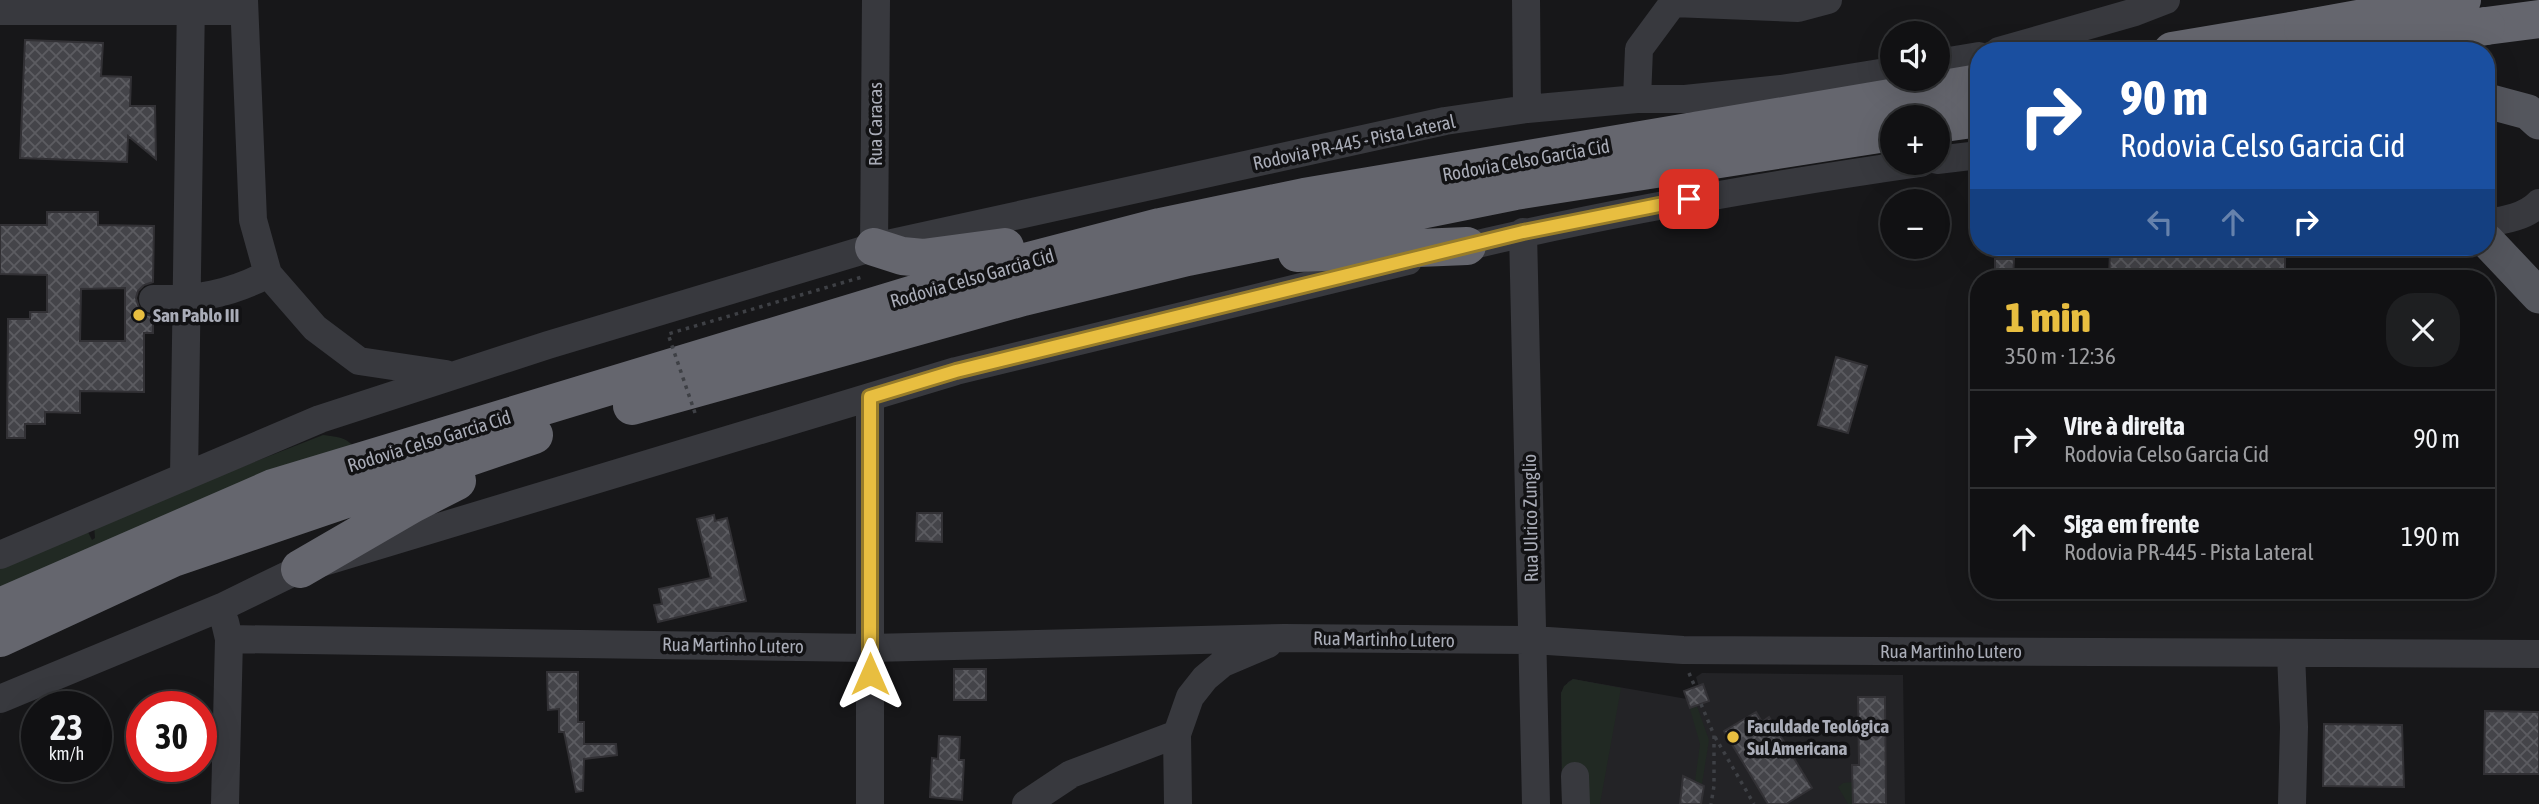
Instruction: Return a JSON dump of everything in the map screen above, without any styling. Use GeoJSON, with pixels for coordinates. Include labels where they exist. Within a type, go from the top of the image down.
{"type":"FeatureCollection","features":[{"type":"Feature","properties":{"kind":"highway"},"geometry":{"type":"LineString","coordinates":[[2371,42],[2474,13]]}},
{"type":"Feature","properties":{"kind":"highway"},"geometry":{"type":"LineString","coordinates":[[2226,42],[2303,29],[2474,13],[2539,19]]}},
{"type":"Feature","properties":{"kind":"highway","name":"Rodovia Celso Garcia Cid"},"geometry":{"type":"LineString","coordinates":[[0,607],[273,488],[990,271],[1160,227],[1304,197],[1970,85]]}},
{"type":"Feature","properties":{"kind":"highway"},"geometry":{"type":"LineString","coordinates":[[1530,159],[1781,89]]}},
{"type":"Feature","properties":{"kind":"highway"},"geometry":{"type":"LineString","coordinates":[[1950,122],[1970,119]]}},
{"type":"Feature","properties":{"kind":"highway","name":"Rodovia Celso Garcia Cid"},"geometry":{"type":"LineString","coordinates":[[0,638],[173,558],[573,422],[1023,297],[1187,257],[1515,191],[1880,134]]}},
{"type":"Feature","properties":{"kind":"highway"},"geometry":{"type":"LineString","coordinates":[[868,262],[902,256],[923,258],[1160,227]]}},
{"type":"Feature","properties":{"kind":"highway"},"geometry":{"type":"LineString","coordinates":[[1187,257],[1467,246]]}},
{"type":"Feature","properties":{"kind":"highway"},"geometry":{"type":"LineString","coordinates":[[300,569],[412,504],[573,422]]}},
{"type":"Feature","properties":{"kind":"main road"},"geometry":{"type":"LineString","coordinates":[[2380,0],[2396,42]]}},
{"type":"Feature","properties":{"kind":"main road"},"geometry":{"type":"LineString","coordinates":[[2428,0],[2447,42]]}},
{"type":"Feature","properties":{"kind":"main road"},"geometry":{"type":"LineString","coordinates":[[2495,103],[2528,111],[2539,121]]}},
{"type":"Feature","properties":{"kind":"main road"},"geometry":{"type":"LineString","coordinates":[[2495,250],[2539,296]]}},
{"type":"Feature","properties":{"kind":"street","name":"Rua Caracas"},"geometry":{"type":"LineString","coordinates":[[868,262],[876,0]]}},
{"type":"Feature","properties":{"kind":"street"},"geometry":{"type":"LineString","coordinates":[[1526,0],[1527,109]]}},
{"type":"Feature","properties":{"kind":"street"},"geometry":{"type":"LineString","coordinates":[[1637,99],[1639,49],[1665,1],[1798,8],[1828,0]]}},
{"type":"Feature","properties":{"kind":"street"},"geometry":{"type":"LineString","coordinates":[[2031,42],[2122,16],[2166,0]]}},
{"type":"Feature","properties":{"kind":"street"},"geometry":{"type":"LineString","coordinates":[[184,477],[191,5]]}},
{"type":"Feature","properties":{"kind":"street"},"geometry":{"type":"LineString","coordinates":[[0,11],[244,5],[253,220],[268,274],[315,328],[359,361],[452,375]]}},
{"type":"Feature","properties":{"kind":"street"},"geometry":{"type":"LineString","coordinates":[[1950,61],[1970,58]]}},
{"type":"Feature","properties":{"kind":"street","name":"Rodovia PR-445 - Pista Lateral"},"geometry":{"type":"LineString","coordinates":[[868,262],[933,234],[1431,124],[1527,109],[1637,99],[1685,99],[1781,89],[1880,73]]}},
{"type":"Feature","properties":{"kind":"street"},"geometry":{"type":"LineString","coordinates":[[1950,158],[1970,156]]}},
{"type":"Feature","properties":{"kind":"street"},"geometry":{"type":"LineString","coordinates":[[0,699],[222,607],[300,569],[956,371],[1523,232],[1664,203],[1880,169]]}},
{"type":"Feature","properties":{"kind":"street"},"geometry":{"type":"LineString","coordinates":[[2495,220],[2533,209],[2539,202]]}},
{"type":"Feature","properties":{"kind":"street","name":"Rua Ulrico Zunglio"},"geometry":{"type":"LineString","coordinates":[[1523,232],[1539,800]]}},
{"type":"Feature","properties":{"kind":"street"},"geometry":{"type":"LineString","coordinates":[[0,555],[320,419],[452,375],[868,262]]}},
{"type":"Feature","properties":{"kind":"street"},"geometry":{"type":"LineString","coordinates":[[153,299],[186,300],[244,286],[268,274]]}},
{"type":"Feature","properties":{"kind":"street"},"geometry":{"type":"LineString","coordinates":[[870,397],[870,804]]}},
{"type":"Feature","properties":{"kind":"street"},"geometry":{"type":"LineString","coordinates":[[222,607],[229,639],[225,804]]}},
{"type":"Feature","properties":{"kind":"street"},"geometry":{"type":"LineString","coordinates":[[1178,804],[1177,734],[1191,698],[1205,678],[1223,663],[1284,638]]}},
{"type":"Feature","properties":{"kind":"street","name":"Rua Martinho Lutero"},"geometry":{"type":"LineString","coordinates":[[229,639],[870,648],[1284,638],[1533,640],[1658,649],[2539,654]]}},
{"type":"Feature","properties":{"kind":"street"},"geometry":{"type":"LineString","coordinates":[[2291,653],[2294,727],[2292,804]]}},
{"type":"Feature","properties":{"kind":"street"},"geometry":{"type":"LineString","coordinates":[[1026,804],[1071,774],[1177,734]]}},
{"type":"Feature","properties":{"kind":"street"},"geometry":{"type":"LineString","coordinates":[[1575,776],[1576,804]]}},
{"type":"Feature","properties":{"kind":"path"},"geometry":{"type":"LineString","coordinates":[[695,413],[668,334],[868,262]]}},
{"type":"Feature","properties":{"kind":"path"},"geometry":{"type":"LineString","coordinates":[[1701,704],[1714,735],[1754,804]]}},
{"type":"Feature","properties":{"kind":"path"},"geometry":{"type":"LineString","coordinates":[[1711,804],[1714,786],[1714,735]]}},
{"type":"Feature","properties":{"kind":"shaded area"},"geometry":{"type":"Polygon","coordinates":[[[323,435],[346,440],[357,451],[0,597],[0,565],[88,532],[92,540],[95,538],[94,525],[323,435]]]}},
{"type":"Feature","properties":{"kind":"shaded area","name":"Faculdade Teológica Sul Americana"},"geometry":{"type":"Polygon","coordinates":[[[1702,673],[1903,675],[1905,804],[1562,804],[1561,693],[1568,682],[1573,679],[1687,699],[1701,694],[1696,677],[1702,673]]]}},
{"type":"Feature","properties":{"kind":"shaded area"},"geometry":{"type":"Polygon","coordinates":[[[1573,679],[1621,688],[1600,804],[1589,804],[1562,774],[1561,693],[1564,686],[1573,679]]]}},
{"type":"Feature","properties":{"kind":"shaded area"},"geometry":{"type":"Polygon","coordinates":[[[1697,706],[1709,740],[1702,784],[1695,781],[1700,744],[1690,709],[1697,706]]]}},
{"type":"Feature","properties":{"kind":"shaded area"},"geometry":{"type":"Polygon","coordinates":[[[1852,782],[1853,804],[1848,804],[1838,787],[1852,782]]]}},
{"type":"Feature","properties":{"kind":"building"},"geometry":{"type":"Polygon","coordinates":[[[25,40],[103,43],[101,76],[131,77],[130,106],[155,106],[156,159],[128,136],[127,162],[20,158],[25,40]]]}},
{"type":"Feature","properties":{"kind":"building"},"geometry":{"type":"Polygon","coordinates":[[[47,212],[98,212],[98,225],[154,226],[153,282],[144,285],[136,298],[139,308],[145,314],[153,316],[153,333],[144,333],[144,392],[80,391],[80,413],[45,412],[45,424],[25,424],[25,438],[7,438],[8,319],[30,319],[30,312],[47,312],[47,275],[0,274],[0,225],[47,225],[47,212]],[[125,288],[81,289],[80,341],[125,341],[125,288]]]}},
{"type":"Feature","properties":{"kind":"building"},"geometry":{"type":"Polygon","coordinates":[[[2110,256],[2285,256],[2285,270],[2109,270],[2110,256]]]}},
{"type":"Feature","properties":{"kind":"building"},"geometry":{"type":"Polygon","coordinates":[[[1995,259],[2014,259],[2013,270],[1995,270],[1995,259]]]}},
{"type":"Feature","properties":{"kind":"building"},"geometry":{"type":"Polygon","coordinates":[[[1836,357],[1867,366],[1848,433],[1818,425],[1836,357]]]}},
{"type":"Feature","properties":{"kind":"building"},"geometry":{"type":"Polygon","coordinates":[[[917,513],[942,513],[942,542],[916,541],[917,513]]]}},
{"type":"Feature","properties":{"kind":"building"},"geometry":{"type":"Polygon","coordinates":[[[714,515],[715,521],[727,518],[746,601],[658,622],[654,605],[662,604],[659,589],[711,578],[697,519],[714,515]]]}},
{"type":"Feature","properties":{"kind":"building"},"geometry":{"type":"Polygon","coordinates":[[[954,669],[986,669],[986,700],[954,700],[954,669]]]}},
{"type":"Feature","properties":{"kind":"building"},"geometry":{"type":"Polygon","coordinates":[[[547,672],[578,672],[578,722],[584,722],[584,744],[616,744],[617,755],[584,759],[583,791],[576,792],[564,732],[559,732],[559,709],[548,710],[547,672]]]}},
{"type":"Feature","properties":{"kind":"building"},"geometry":{"type":"Polygon","coordinates":[[[1703,684],[1709,701],[1690,708],[1684,691],[1703,684]]]}},
{"type":"Feature","properties":{"kind":"building"},"geometry":{"type":"Polygon","coordinates":[[[1858,697],[1885,697],[1886,804],[1853,804],[1852,765],[1859,765],[1858,697]]]}},
{"type":"Feature","properties":{"kind":"building"},"geometry":{"type":"Polygon","coordinates":[[[2485,711],[2539,712],[2539,774],[2484,774],[2485,711]]]}},
{"type":"Feature","properties":{"kind":"building"},"geometry":{"type":"Polygon","coordinates":[[[1756,712],[1762,722],[1769,717],[1812,788],[1786,804],[1768,804],[1724,731],[1756,712]]]}},
{"type":"Feature","properties":{"kind":"building"},"geometry":{"type":"Polygon","coordinates":[[[2324,724],[2402,725],[2404,787],[2323,786],[2324,724]]]}},
{"type":"Feature","properties":{"kind":"building"},"geometry":{"type":"Polygon","coordinates":[[[939,736],[960,737],[959,760],[964,760],[962,800],[930,797],[932,758],[938,759],[939,736]]]}},
{"type":"Feature","properties":{"kind":"building"},"geometry":{"type":"Polygon","coordinates":[[[1683,776],[1704,786],[1701,804],[1680,804],[1683,776]]]}},
{"type":"Feature","properties":{"kind":"place","name":"San Pablo III"},"geometry":{"type":"Point","coordinates":[139,315]}},
{"type":"Feature","properties":{"kind":"place","name":"Faculdade Teológica Sul Americana"},"geometry":{"type":"Point","coordinates":[1733,737]}},
{"type":"Feature","properties":{"kind":"route"},"geometry":{"type":"LineString","coordinates":[[870,674],[870,397],[956,371],[1523,232],[1689,199]]}}]}
